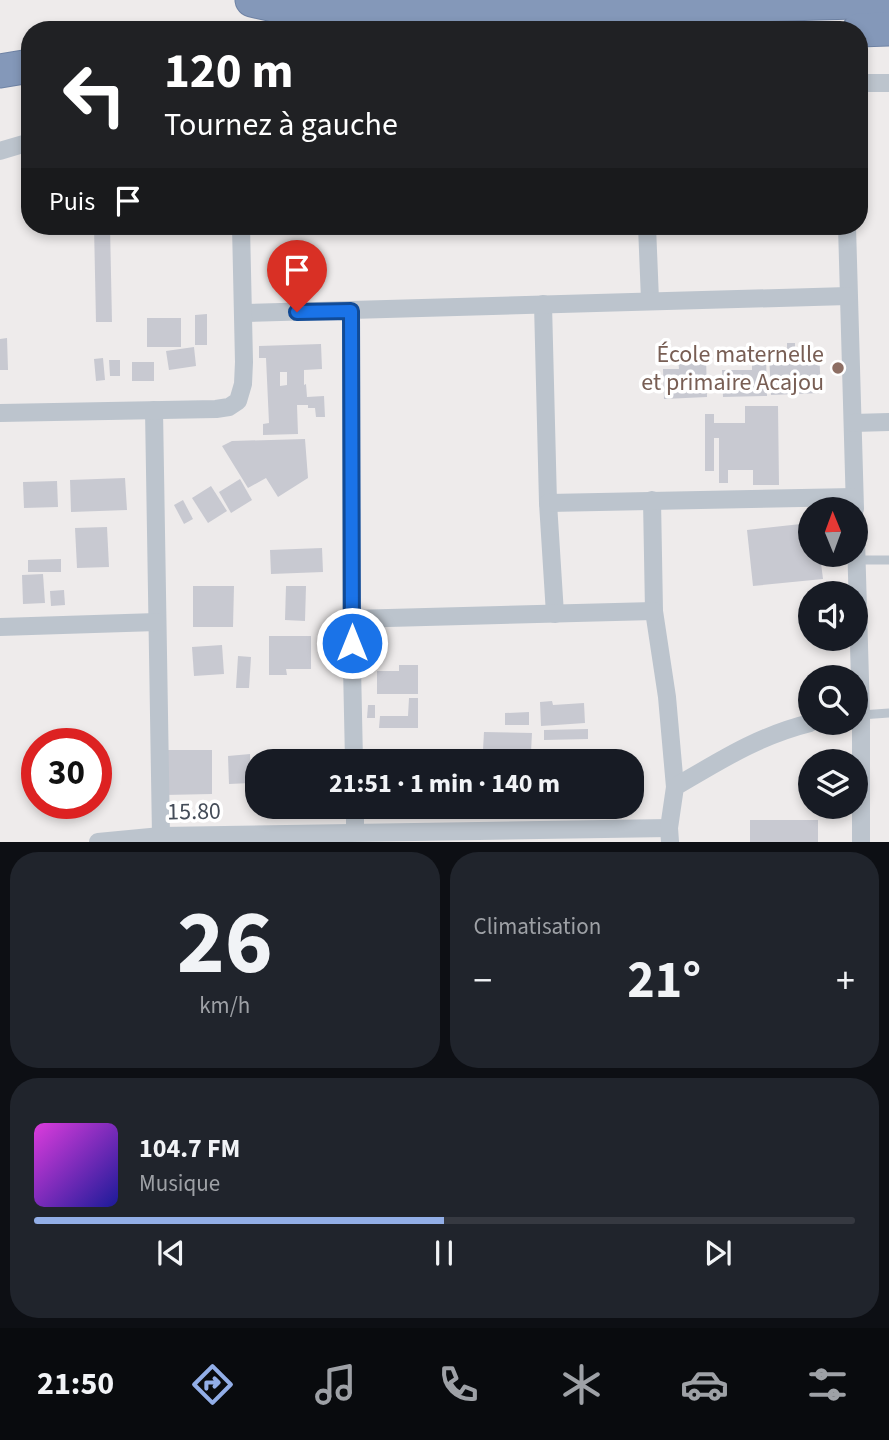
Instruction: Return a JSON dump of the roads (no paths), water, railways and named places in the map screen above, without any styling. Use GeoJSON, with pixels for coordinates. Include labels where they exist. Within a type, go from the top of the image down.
{"type":"FeatureCollection","features":[{"type":"Feature","properties":{"kind":"highway"},"geometry":{"type":"LineString","coordinates":[[251,0],[303,10],[392,16],[889,1]]}},
{"type":"Feature","properties":{"kind":"highway"},"geometry":{"type":"LineString","coordinates":[[868,30],[889,29]]}},
{"type":"Feature","properties":{"kind":"highway"},"geometry":{"type":"LineString","coordinates":[[0,46],[21,47]]}},
{"type":"Feature","properties":{"kind":"highway"},"geometry":{"type":"LineString","coordinates":[[0,71],[21,68]]}},
{"type":"Feature","properties":{"kind":"street"},"geometry":{"type":"LineString","coordinates":[[868,83],[889,83]]}},
{"type":"Feature","properties":{"kind":"street"},"geometry":{"type":"LineString","coordinates":[[0,152],[21,145]]}},
{"type":"Feature","properties":{"kind":"street"},"geometry":{"type":"LineString","coordinates":[[0,413],[216,409],[229,407],[239,401],[244,362],[242,235]]}},
{"type":"Feature","properties":{"kind":"street"},"geometry":{"type":"LineString","coordinates":[[648,235],[650,300]]}},
{"type":"Feature","properties":{"kind":"street"},"geometry":{"type":"LineString","coordinates":[[847,235],[854,497]]}},
{"type":"Feature","properties":{"kind":"street"},"geometry":{"type":"LineString","coordinates":[[243,313],[848,296]]}},
{"type":"Feature","properties":{"kind":"street"},"geometry":{"type":"LineString","coordinates":[[542,304],[548,503],[555,614]]}},
{"type":"Feature","properties":{"kind":"street"},"geometry":{"type":"LineString","coordinates":[[351,311],[354,749]]}},
{"type":"Feature","properties":{"kind":"street"},"geometry":{"type":"LineString","coordinates":[[154,410],[161,836]]}},
{"type":"Feature","properties":{"kind":"street"},"geometry":{"type":"LineString","coordinates":[[853,423],[889,422]]}},
{"type":"Feature","properties":{"kind":"street"},"geometry":{"type":"LineString","coordinates":[[548,503],[652,500],[798,502]]}},
{"type":"Feature","properties":{"kind":"street"},"geometry":{"type":"LineString","coordinates":[[652,500],[654,611],[667,697],[675,787],[670,835]]}},
{"type":"Feature","properties":{"kind":"street"},"geometry":{"type":"LineString","coordinates":[[856,567],[858,665]]}},
{"type":"Feature","properties":{"kind":"street"},"geometry":{"type":"LineString","coordinates":[[351,619],[654,611]]}},
{"type":"Feature","properties":{"kind":"street"},"geometry":{"type":"LineString","coordinates":[[0,627],[157,622]]}},
{"type":"Feature","properties":{"kind":"street"},"geometry":{"type":"LineString","coordinates":[[675,787],[736,751],[776,732],[798,726]]}},
{"type":"Feature","properties":{"kind":"street"},"geometry":{"type":"LineString","coordinates":[[859,735],[862,842]]}},
{"type":"Feature","properties":{"kind":"street"},"geometry":{"type":"LineString","coordinates":[[355,819],[355,832]]}},
{"type":"Feature","properties":{"kind":"street","name":"15.80"},"geometry":{"type":"LineString","coordinates":[[97,842],[161,836],[355,832],[670,835]]}},
{"type":"Feature","properties":{"kind":"lane"},"geometry":{"type":"LineString","coordinates":[[868,560],[889,560]]}},
{"type":"Feature","properties":{"kind":"lane"},"geometry":{"type":"LineString","coordinates":[[868,714],[889,713]]}},
{"type":"Feature","properties":{"kind":"place","name":"École maternelle et primaire Acajou"},"geometry":{"type":"Point","coordinates":[838,368]}}]}
